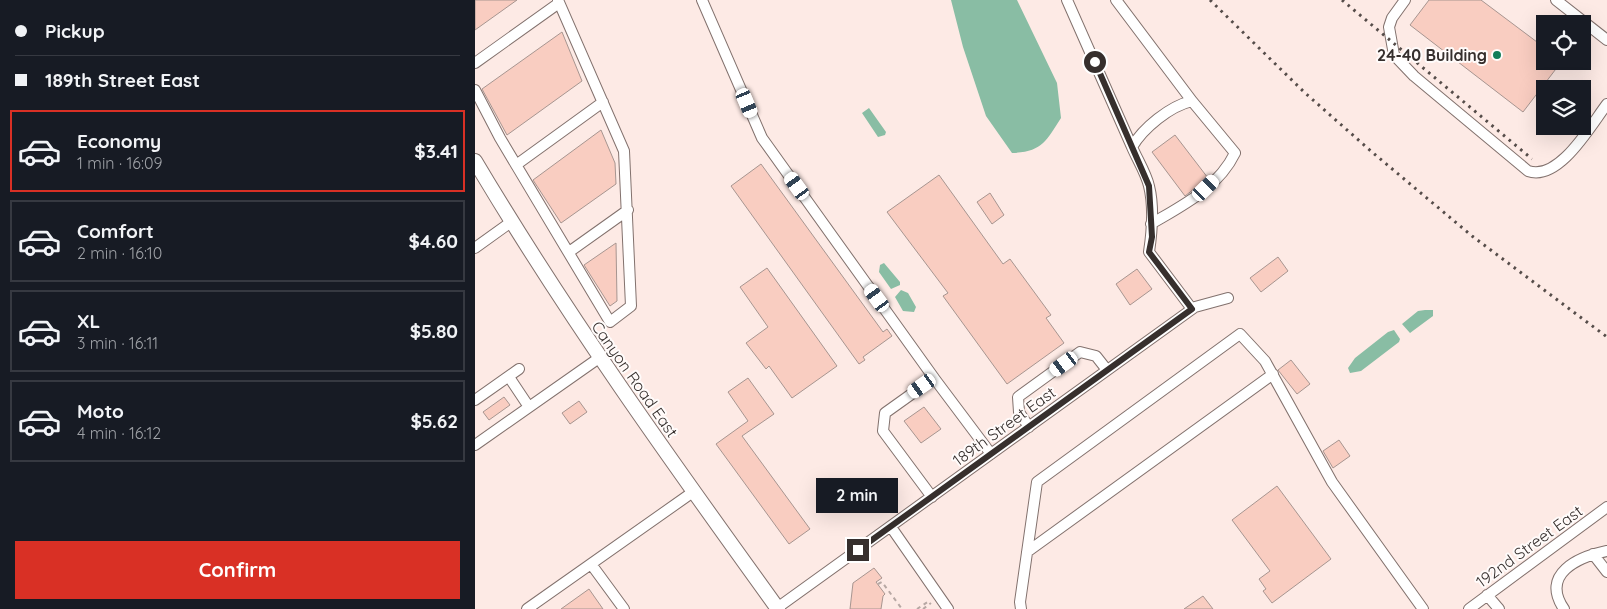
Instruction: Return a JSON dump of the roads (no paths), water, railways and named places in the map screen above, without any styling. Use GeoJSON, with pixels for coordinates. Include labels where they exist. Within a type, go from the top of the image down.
{"type":"FeatureCollection","features":[{"type":"Feature","properties":{"kind":"main road","name":"Canyon Road East"},"geometry":{"type":"LineString","coordinates":[[475,161],[511,222],[599,358],[778,609]]}},
{"type":"Feature","properties":{"kind":"street"},"geometry":{"type":"LineString","coordinates":[[702,0],[762,138],[934,378],[991,454]]}},
{"type":"Feature","properties":{"kind":"street"},"geometry":{"type":"LineString","coordinates":[[1067,0],[1149,186],[1151,224],[1149,252],[1192,309]]}},
{"type":"Feature","properties":{"kind":"street"},"geometry":{"type":"LineString","coordinates":[[1116,0],[1192,101],[1235,153],[1227,168],[1196,198],[1151,224]]}},
{"type":"Feature","properties":{"kind":"street"},"geometry":{"type":"LineString","coordinates":[[1405,0],[1392,18],[1389,27],[1390,45],[1397,60],[1528,171],[1542,174],[1556,167],[1607,104]]}},
{"type":"Feature","properties":{"kind":"street"},"geometry":{"type":"LineString","coordinates":[[475,63],[559,1],[624,151],[631,306],[610,322],[516,165],[475,90]]}},
{"type":"Feature","properties":{"kind":"street"},"geometry":{"type":"LineString","coordinates":[[1563,2],[1607,40]]}},
{"type":"Feature","properties":{"kind":"street"},"geometry":{"type":"LineString","coordinates":[[1131,147],[1138,136],[1181,104],[1192,101]]}},
{"type":"Feature","properties":{"kind":"street"},"geometry":{"type":"LineString","coordinates":[[516,165],[603,102]]}},
{"type":"Feature","properties":{"kind":"street"},"geometry":{"type":"LineString","coordinates":[[569,252],[628,210]]}},
{"type":"Feature","properties":{"kind":"street"},"geometry":{"type":"LineString","coordinates":[[475,248],[511,222]]}},
{"type":"Feature","properties":{"kind":"street","name":"189th Street East"},"geometry":{"type":"LineString","coordinates":[[778,609],[1192,309],[1228,298]]}},
{"type":"Feature","properties":{"kind":"street"},"geometry":{"type":"LineString","coordinates":[[1021,609],[1037,482],[1240,334],[1265,361],[1273,374],[1331,482],[1423,609]]}},
{"type":"Feature","properties":{"kind":"street"},"geometry":{"type":"LineString","coordinates":[[1029,427],[1019,412],[1018,397],[1079,352],[1083,351],[1096,356],[1107,370]]}},
{"type":"Feature","properties":{"kind":"street"},"geometry":{"type":"LineString","coordinates":[[475,445],[599,358]]}},
{"type":"Feature","properties":{"kind":"street"},"geometry":{"type":"LineString","coordinates":[[475,400],[519,370]]}},
{"type":"Feature","properties":{"kind":"street"},"geometry":{"type":"LineString","coordinates":[[1027,552],[1273,374]]}},
{"type":"Feature","properties":{"kind":"street"},"geometry":{"type":"LineString","coordinates":[[509,377],[529,407]]}},
{"type":"Feature","properties":{"kind":"street"},"geometry":{"type":"LineString","coordinates":[[932,497],[883,431],[885,412],[934,378]]}},
{"type":"Feature","properties":{"kind":"street"},"geometry":{"type":"LineString","coordinates":[[527,609],[693,492]]}},
{"type":"Feature","properties":{"kind":"street","name":"192nd Street East"},"geometry":{"type":"LineString","coordinates":[[1469,609],[1607,507]]}},
{"type":"Feature","properties":{"kind":"street"},"geometry":{"type":"LineString","coordinates":[[891,526],[948,609]]}},
{"type":"Feature","properties":{"kind":"street"},"geometry":{"type":"LineString","coordinates":[[1564,609],[1559,601],[1557,584],[1563,572],[1571,563],[1593,554],[1607,551]]}},
{"type":"Feature","properties":{"kind":"street"},"geometry":{"type":"LineString","coordinates":[[1593,554],[1607,572]]}},
{"type":"Feature","properties":{"kind":"street"},"geometry":{"type":"LineString","coordinates":[[591,564],[625,609]]}},
{"type":"Feature","properties":{"kind":"street"},"geometry":{"type":"LineString","coordinates":[[1487,596],[1499,609]]}},
{"type":"Feature","properties":{"kind":"railway"},"geometry":{"type":"LineString","coordinates":[[1210,0],[1304,92],[1372,152],[1472,236],[1607,337]]}},
{"type":"Feature","properties":{"kind":"railway"},"geometry":{"type":"LineString","coordinates":[[1342,0],[1532,159]]}},
{"type":"Feature","properties":{"kind":"place","name":"24-40 Building"},"geometry":{"type":"Point","coordinates":[1497,55]}}]}
